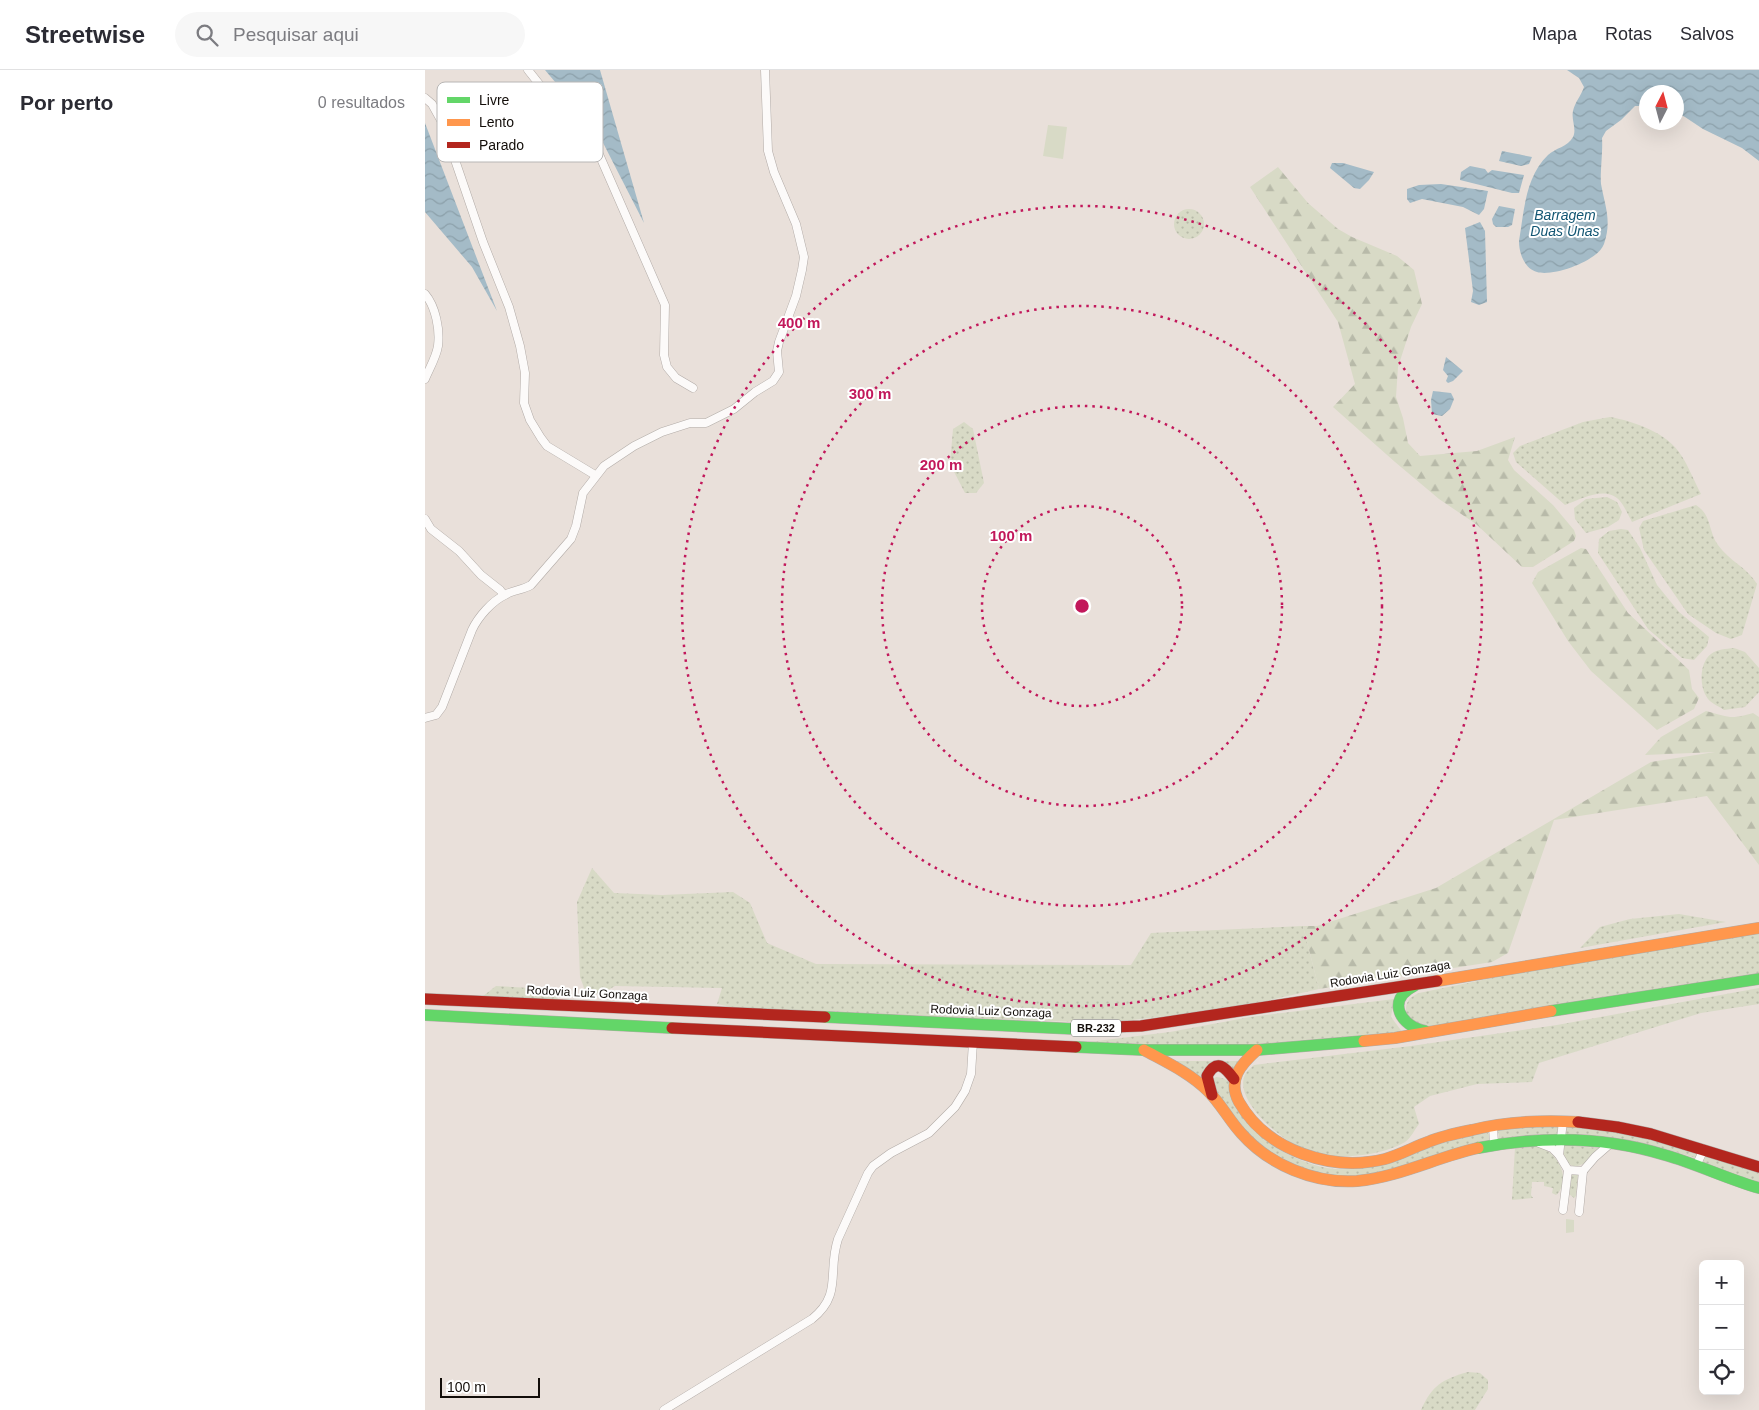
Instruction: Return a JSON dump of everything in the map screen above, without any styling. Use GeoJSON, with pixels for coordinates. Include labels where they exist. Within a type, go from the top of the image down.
{"type":"FeatureCollection","features":[{"type":"Feature","properties":{"kind":"main road","name":"Rodovia Luiz Gonzaga"},"geometry":{"type":"LineString","coordinates":[[425,1000],[1076,1029],[1112,1028],[1141,1026],[1429,982],[1759,928]]}},
{"type":"Feature","properties":{"kind":"main road","name":"BR-232"},"geometry":{"type":"LineString","coordinates":[[425,1015],[1144,1050],[1257,1050],[1395,1038],[1597,1003],[1759,979]]}},
{"type":"Feature","properties":{"kind":"main road"},"geometry":{"type":"LineString","coordinates":[[1429,982],[1405,990],[1401,996],[1399,1011],[1402,1018],[1413,1029],[1436,1032]]}},
{"type":"Feature","properties":{"kind":"main road"},"geometry":{"type":"LineString","coordinates":[[1144,1050],[1188,1076],[1212,1096],[1243,1136],[1262,1153],[1287,1168],[1314,1177],[1339,1181],[1367,1181],[1395,1175],[1458,1153],[1494,1144],[1561,1138],[1611,1143],[1653,1151],[1727,1179],[1759,1188]]}},
{"type":"Feature","properties":{"kind":"main road"},"geometry":{"type":"LineString","coordinates":[[1234,1079],[1245,1060],[1257,1050]]}},
{"type":"Feature","properties":{"kind":"main road"},"geometry":{"type":"LineString","coordinates":[[1212,1096],[1207,1076],[1212,1068],[1217,1066],[1226,1068],[1234,1079],[1236,1096],[1240,1103],[1249,1116],[1267,1134],[1292,1149],[1329,1160],[1348,1163],[1370,1162],[1399,1155],[1429,1142],[1471,1130],[1527,1121],[1563,1120],[1614,1126],[1657,1135],[1759,1167]]}},
{"type":"Feature","properties":{"kind":"street"},"geometry":{"type":"LineString","coordinates":[[528,70],[538,82]]}},
{"type":"Feature","properties":{"kind":"street"},"geometry":{"type":"LineString","coordinates":[[425,718],[439,713],[475,623],[504,595],[531,585],[567,544],[575,532],[583,493],[595,475],[613,459],[655,436],[690,423],[705,422],[734,409],[755,392],[773,381],[779,372],[777,351],[796,296],[803,257],[796,224],[774,172],[768,151],[765,70]]}},
{"type":"Feature","properties":{"kind":"street"},"geometry":{"type":"LineString","coordinates":[[425,98],[432,104],[437,113]]}},
{"type":"Feature","properties":{"kind":"street"},"geometry":{"type":"LineString","coordinates":[[456,162],[483,242],[509,307],[525,373],[525,403],[530,420],[547,446],[595,475]]}},
{"type":"Feature","properties":{"kind":"street"},"geometry":{"type":"LineString","coordinates":[[603,162],[662,296],[666,315],[664,355],[667,367],[676,378],[693,388]]}},
{"type":"Feature","properties":{"kind":"street"},"geometry":{"type":"LineString","coordinates":[[425,294],[434,311],[438,340],[435,356],[425,380]]}},
{"type":"Feature","properties":{"kind":"street"},"geometry":{"type":"LineString","coordinates":[[425,519],[431,529],[459,551],[481,575],[501,590],[504,595]]}},
{"type":"Feature","properties":{"kind":"street"},"geometry":{"type":"LineString","coordinates":[[664,1410],[822,1311],[831,1297],[836,1244],[868,1173],[882,1158],[929,1133],[955,1107],[965,1091],[971,1074],[973,1042]]}},
{"type":"Feature","properties":{"kind":"street"},"geometry":{"type":"LineString","coordinates":[[1559,1155],[1563,1120]]}},
{"type":"Feature","properties":{"kind":"street"},"geometry":{"type":"LineString","coordinates":[[1493,1126],[1494,1144]]}},
{"type":"Feature","properties":{"kind":"street"},"geometry":{"type":"LineString","coordinates":[[1529,1141],[1547,1145],[1559,1155],[1567,1170],[1563,1210]]}},
{"type":"Feature","properties":{"kind":"street"},"geometry":{"type":"LineString","coordinates":[[1579,1212],[1583,1171],[1611,1143]]}},
{"type":"Feature","properties":{"kind":"street"},"geometry":{"type":"LineString","coordinates":[[1696,1166],[1704,1149]]}},
{"type":"Feature","properties":{"kind":"street"},"geometry":{"type":"LineString","coordinates":[[1567,1170],[1583,1171]]}},
{"type":"Feature","properties":{"kind":"street"},"geometry":{"type":"LineString","coordinates":[[1564,1201],[1572,1199],[1580,1202]]}},
{"type":"Feature","properties":{"kind":"green space"},"geometry":{"type":"Polygon","coordinates":[[[1048,125],[1067,127],[1063,159],[1043,156],[1048,125]]]}},
{"type":"Feature","properties":{"kind":"green space"},"geometry":{"type":"Polygon","coordinates":[[[1278,167],[1308,203],[1338,229],[1397,256],[1414,270],[1422,304],[1411,327],[1398,367],[1396,397],[1408,443],[1420,456],[1477,451],[1515,437],[1508,460],[1514,470],[1553,505],[1574,530],[1576,536],[1574,541],[1533,567],[1522,567],[1476,524],[1439,499],[1333,407],[1355,384],[1338,322],[1250,187],[1278,167]]]}},
{"type":"Feature","properties":{"kind":"green space"},"geometry":{"type":"Polygon","coordinates":[[[1189,209],[1199,214],[1204,224],[1199,234],[1189,239],[1179,234],[1174,224],[1179,214],[1189,209]]]}},
{"type":"Feature","properties":{"kind":"green space"},"geometry":{"type":"Polygon","coordinates":[[[1610,417],[1639,425],[1668,440],[1684,460],[1701,494],[1632,522],[1620,501],[1608,494],[1586,497],[1565,505],[1516,462],[1513,453],[1520,446],[1583,422],[1610,417]]]}},
{"type":"Feature","properties":{"kind":"green space"},"geometry":{"type":"Polygon","coordinates":[[[964,422],[973,429],[984,483],[976,493],[965,493],[950,464],[953,429],[964,422]]]}},
{"type":"Feature","properties":{"kind":"green space"},"geometry":{"type":"Polygon","coordinates":[[[1607,497],[1617,502],[1622,512],[1619,520],[1608,527],[1586,533],[1575,519],[1574,508],[1586,499],[1607,497]]]}},
{"type":"Feature","properties":{"kind":"green space"},"geometry":{"type":"Polygon","coordinates":[[[1696,505],[1705,514],[1715,540],[1722,551],[1749,573],[1757,584],[1742,635],[1731,639],[1716,633],[1688,614],[1644,550],[1639,528],[1643,521],[1696,505]]]}},
{"type":"Feature","properties":{"kind":"green space"},"geometry":{"type":"Polygon","coordinates":[[[1628,530],[1640,548],[1657,585],[1679,612],[1709,637],[1707,646],[1694,660],[1682,658],[1648,629],[1598,553],[1599,539],[1609,531],[1628,530]]]}},
{"type":"Feature","properties":{"kind":"green space"},"geometry":{"type":"Polygon","coordinates":[[[1581,548],[1586,549],[1628,613],[1689,670],[1692,689],[1699,698],[1694,709],[1657,730],[1591,671],[1568,641],[1532,583],[1538,572],[1581,548]]]}},
{"type":"Feature","properties":{"kind":"green space"},"geometry":{"type":"Polygon","coordinates":[[[1734,648],[1745,652],[1759,668],[1759,692],[1745,707],[1724,710],[1709,700],[1705,694],[1702,682],[1702,669],[1711,654],[1719,650],[1734,648]]]}},
{"type":"Feature","properties":{"kind":"green space"},"geometry":{"type":"Polygon","coordinates":[[[1706,711],[1730,717],[1753,713],[1759,717],[1759,865],[1707,796],[1554,820],[1508,953],[1492,962],[1319,989],[1303,926],[1317,926],[1436,888],[1651,762],[1715,752],[1645,755],[1661,737],[1706,711]]]}},
{"type":"Feature","properties":{"kind":"green space"},"geometry":{"type":"Polygon","coordinates":[[[592,868],[614,893],[662,895],[733,892],[750,903],[767,943],[816,964],[1131,965],[1151,933],[1303,926],[1319,989],[1266,1001],[1107,1023],[745,1010],[717,1004],[722,988],[615,986],[601,994],[586,993],[580,977],[577,902],[592,868]]]}},
{"type":"Feature","properties":{"kind":"green space"},"geometry":{"type":"Polygon","coordinates":[[[1679,914],[1726,922],[1580,948],[1600,927],[1630,919],[1679,914]]]}},
{"type":"Feature","properties":{"kind":"green space"},"geometry":{"type":"Polygon","coordinates":[[[1759,928],[1759,980],[1427,1030],[1406,1017],[1408,1002],[1419,993],[1688,938],[1759,928]]]}},
{"type":"Feature","properties":{"kind":"green space"},"geometry":{"type":"Polygon","coordinates":[[[496,986],[547,989],[563,1003],[478,1000],[496,986]]]}},
{"type":"Feature","properties":{"kind":"green space"},"geometry":{"type":"Polygon","coordinates":[[[1759,988],[1759,1004],[1701,1013],[1539,1063],[1532,1082],[1477,1084],[1430,1096],[1414,1107],[1419,1124],[1409,1138],[1397,1146],[1376,1153],[1332,1156],[1297,1146],[1279,1134],[1259,1115],[1245,1093],[1243,1083],[1246,1073],[1254,1065],[1411,1046],[1557,1025],[1759,988]]]}},
{"type":"Feature","properties":{"kind":"green space"},"geometry":{"type":"Polygon","coordinates":[[[1394,999],[1391,1017],[1403,1033],[1319,1045],[1072,1044],[1170,1032],[1250,1017],[1394,999]]]}},
{"type":"Feature","properties":{"kind":"green space"},"geometry":{"type":"Polygon","coordinates":[[[1172,1061],[1241,1061],[1234,1075],[1212,1065],[1207,1091],[1172,1061]]]}},
{"type":"Feature","properties":{"kind":"green space"},"geometry":{"type":"Polygon","coordinates":[[[1216,1077],[1229,1082],[1233,1087],[1242,1114],[1253,1129],[1262,1137],[1294,1157],[1327,1168],[1352,1169],[1364,1167],[1487,1132],[1490,1136],[1489,1142],[1368,1179],[1316,1174],[1261,1150],[1217,1102],[1213,1079],[1216,1077]]]}},
{"type":"Feature","properties":{"kind":"green space"},"geometry":{"type":"Polygon","coordinates":[[[1558,1124],[1558,1136],[1499,1140],[1498,1129],[1558,1124]]]}},
{"type":"Feature","properties":{"kind":"green space"},"geometry":{"type":"Polygon","coordinates":[[[1564,1126],[1619,1129],[1699,1152],[1696,1158],[1656,1146],[1653,1148],[1563,1135],[1564,1126]]]}},
{"type":"Feature","properties":{"kind":"green space"},"geometry":{"type":"Polygon","coordinates":[[[1530,1145],[1542,1148],[1554,1156],[1561,1169],[1563,1183],[1556,1195],[1552,1193],[1553,1188],[1544,1186],[1544,1182],[1532,1182],[1531,1195],[1533,1198],[1512,1200],[1515,1147],[1530,1145]]]}},
{"type":"Feature","properties":{"kind":"green space"},"geometry":{"type":"Polygon","coordinates":[[[1566,1145],[1598,1148],[1598,1152],[1582,1164],[1572,1166],[1568,1163],[1562,1148],[1566,1145]]]}},
{"type":"Feature","properties":{"kind":"green space"},"geometry":{"type":"Polygon","coordinates":[[[1707,1154],[1759,1171],[1759,1182],[1702,1164],[1707,1154]]]}},
{"type":"Feature","properties":{"kind":"green space"},"geometry":{"type":"Polygon","coordinates":[[[1571,1174],[1578,1175],[1576,1196],[1574,1198],[1569,1194],[1571,1174]]]}},
{"type":"Feature","properties":{"kind":"green space"},"geometry":{"type":"Polygon","coordinates":[[[1566,1219],[1574,1220],[1574,1232],[1566,1233],[1566,1219]]]}},
{"type":"Feature","properties":{"kind":"green space"},"geometry":{"type":"Polygon","coordinates":[[[1468,1372],[1480,1373],[1488,1380],[1488,1389],[1475,1410],[1421,1410],[1429,1395],[1439,1384],[1468,1372]]]}},
{"type":"Feature","properties":{"kind":"water"},"geometry":{"type":"Polygon","coordinates":[[[545,70],[600,70],[644,223],[603,143],[603,82],[555,82],[545,70]]]}},
{"type":"Feature","properties":{"kind":"water","name":"Barragem Duas Unas"},"geometry":{"type":"Polygon","coordinates":[[[1567,70],[1759,70],[1759,161],[1742,148],[1703,129],[1684,116],[1684,85],[1639,85],[1639,106],[1635,106],[1606,131],[1602,138],[1601,184],[1608,221],[1604,244],[1600,250],[1584,262],[1564,270],[1544,273],[1537,272],[1532,270],[1523,260],[1519,246],[1524,207],[1530,184],[1540,164],[1548,155],[1568,143],[1573,137],[1573,111],[1584,87],[1579,78],[1567,70]]]}},
{"type":"Feature","properties":{"kind":"water"},"geometry":{"type":"Polygon","coordinates":[[[425,123],[437,154],[437,162],[440,162],[497,311],[472,267],[425,212],[425,123]]]}},
{"type":"Feature","properties":{"kind":"water"},"geometry":{"type":"Polygon","coordinates":[[[1502,151],[1532,157],[1529,164],[1521,166],[1499,161],[1502,151]]]}},
{"type":"Feature","properties":{"kind":"water"},"geometry":{"type":"Polygon","coordinates":[[[1332,163],[1343,163],[1374,172],[1360,189],[1354,188],[1330,168],[1332,163]]]}},
{"type":"Feature","properties":{"kind":"water"},"geometry":{"type":"Polygon","coordinates":[[[1470,166],[1485,169],[1488,173],[1492,170],[1524,175],[1519,193],[1512,193],[1460,180],[1461,172],[1470,166]]]}},
{"type":"Feature","properties":{"kind":"water"},"geometry":{"type":"Polygon","coordinates":[[[1441,184],[1488,191],[1484,209],[1479,215],[1463,207],[1422,199],[1410,203],[1407,199],[1407,189],[1419,185],[1441,184]]]}},
{"type":"Feature","properties":{"kind":"water"},"geometry":{"type":"Polygon","coordinates":[[[1499,206],[1515,209],[1512,225],[1496,227],[1493,224],[1492,219],[1499,206]]]}},
{"type":"Feature","properties":{"kind":"water"},"geometry":{"type":"Polygon","coordinates":[[[1480,222],[1485,231],[1487,302],[1479,305],[1471,302],[1473,291],[1465,228],[1480,222]]]}},
{"type":"Feature","properties":{"kind":"water"},"geometry":{"type":"Polygon","coordinates":[[[1446,357],[1463,371],[1453,381],[1448,383],[1446,381],[1448,376],[1443,370],[1446,357]]]}},
{"type":"Feature","properties":{"kind":"water"},"geometry":{"type":"Polygon","coordinates":[[[1433,391],[1451,393],[1454,399],[1450,409],[1442,416],[1432,414],[1431,400],[1433,391]]]}},
{"type":"Feature","properties":{"kind":"traffic: fast"},"geometry":{"type":"LineString","coordinates":[[1551,1011],[1759,979]]}},
{"type":"Feature","properties":{"kind":"traffic: fast"},"geometry":{"type":"LineString","coordinates":[[1414,986],[1400,998],[1400,1012],[1409,1024],[1425,1031]]}},
{"type":"Feature","properties":{"kind":"traffic: fast"},"geometry":{"type":"LineString","coordinates":[[425,1015],[672,1028]]}},
{"type":"Feature","properties":{"kind":"traffic: fast"},"geometry":{"type":"LineString","coordinates":[[825,1017],[1076,1029],[1113,1027]]}},
{"type":"Feature","properties":{"kind":"traffic: fast"},"geometry":{"type":"LineString","coordinates":[[1076,1047],[1144,1050],[1257,1050],[1364,1041]]}},
{"type":"Feature","properties":{"kind":"traffic: fast"},"geometry":{"type":"LineString","coordinates":[[1478,1148],[1525,1141],[1548,1140],[1595,1141],[1619,1144],[1677,1159],[1759,1188]]}},
{"type":"Feature","properties":{"kind":"traffic: slow"},"geometry":{"type":"LineString","coordinates":[[1437,981],[1759,928]]}},
{"type":"Feature","properties":{"kind":"traffic: slow"},"geometry":{"type":"LineString","coordinates":[[1364,1041],[1395,1038],[1551,1011]]}},
{"type":"Feature","properties":{"kind":"traffic: slow"},"geometry":{"type":"LineString","coordinates":[[1144,1050],[1177,1068],[1201,1085],[1213,1096],[1241,1133],[1265,1154],[1279,1163],[1309,1176],[1341,1181],[1373,1179],[1478,1148]]}},
{"type":"Feature","properties":{"kind":"traffic: slow"},"geometry":{"type":"LineString","coordinates":[[1257,1050],[1237,1073],[1235,1087],[1239,1102],[1251,1119],[1266,1133],[1284,1145],[1303,1154],[1323,1160],[1365,1162],[1385,1159],[1444,1136],[1511,1123],[1538,1121],[1578,1122]]}},
{"type":"Feature","properties":{"kind":"traffic: jam"},"geometry":{"type":"LineString","coordinates":[[1113,1027],[1141,1026],[1437,981]]}},
{"type":"Feature","properties":{"kind":"traffic: jam"},"geometry":{"type":"LineString","coordinates":[[425,999],[825,1017]]}},
{"type":"Feature","properties":{"kind":"traffic: jam"},"geometry":{"type":"LineString","coordinates":[[672,1028],[1076,1047]]}},
{"type":"Feature","properties":{"kind":"traffic: jam"},"geometry":{"type":"LineString","coordinates":[[1212,1095],[1207,1076],[1214,1067],[1221,1066],[1234,1079]]}},
{"type":"Feature","properties":{"kind":"traffic: jam"},"geometry":{"type":"LineString","coordinates":[[1578,1122],[1651,1134],[1759,1167]]}}]}
